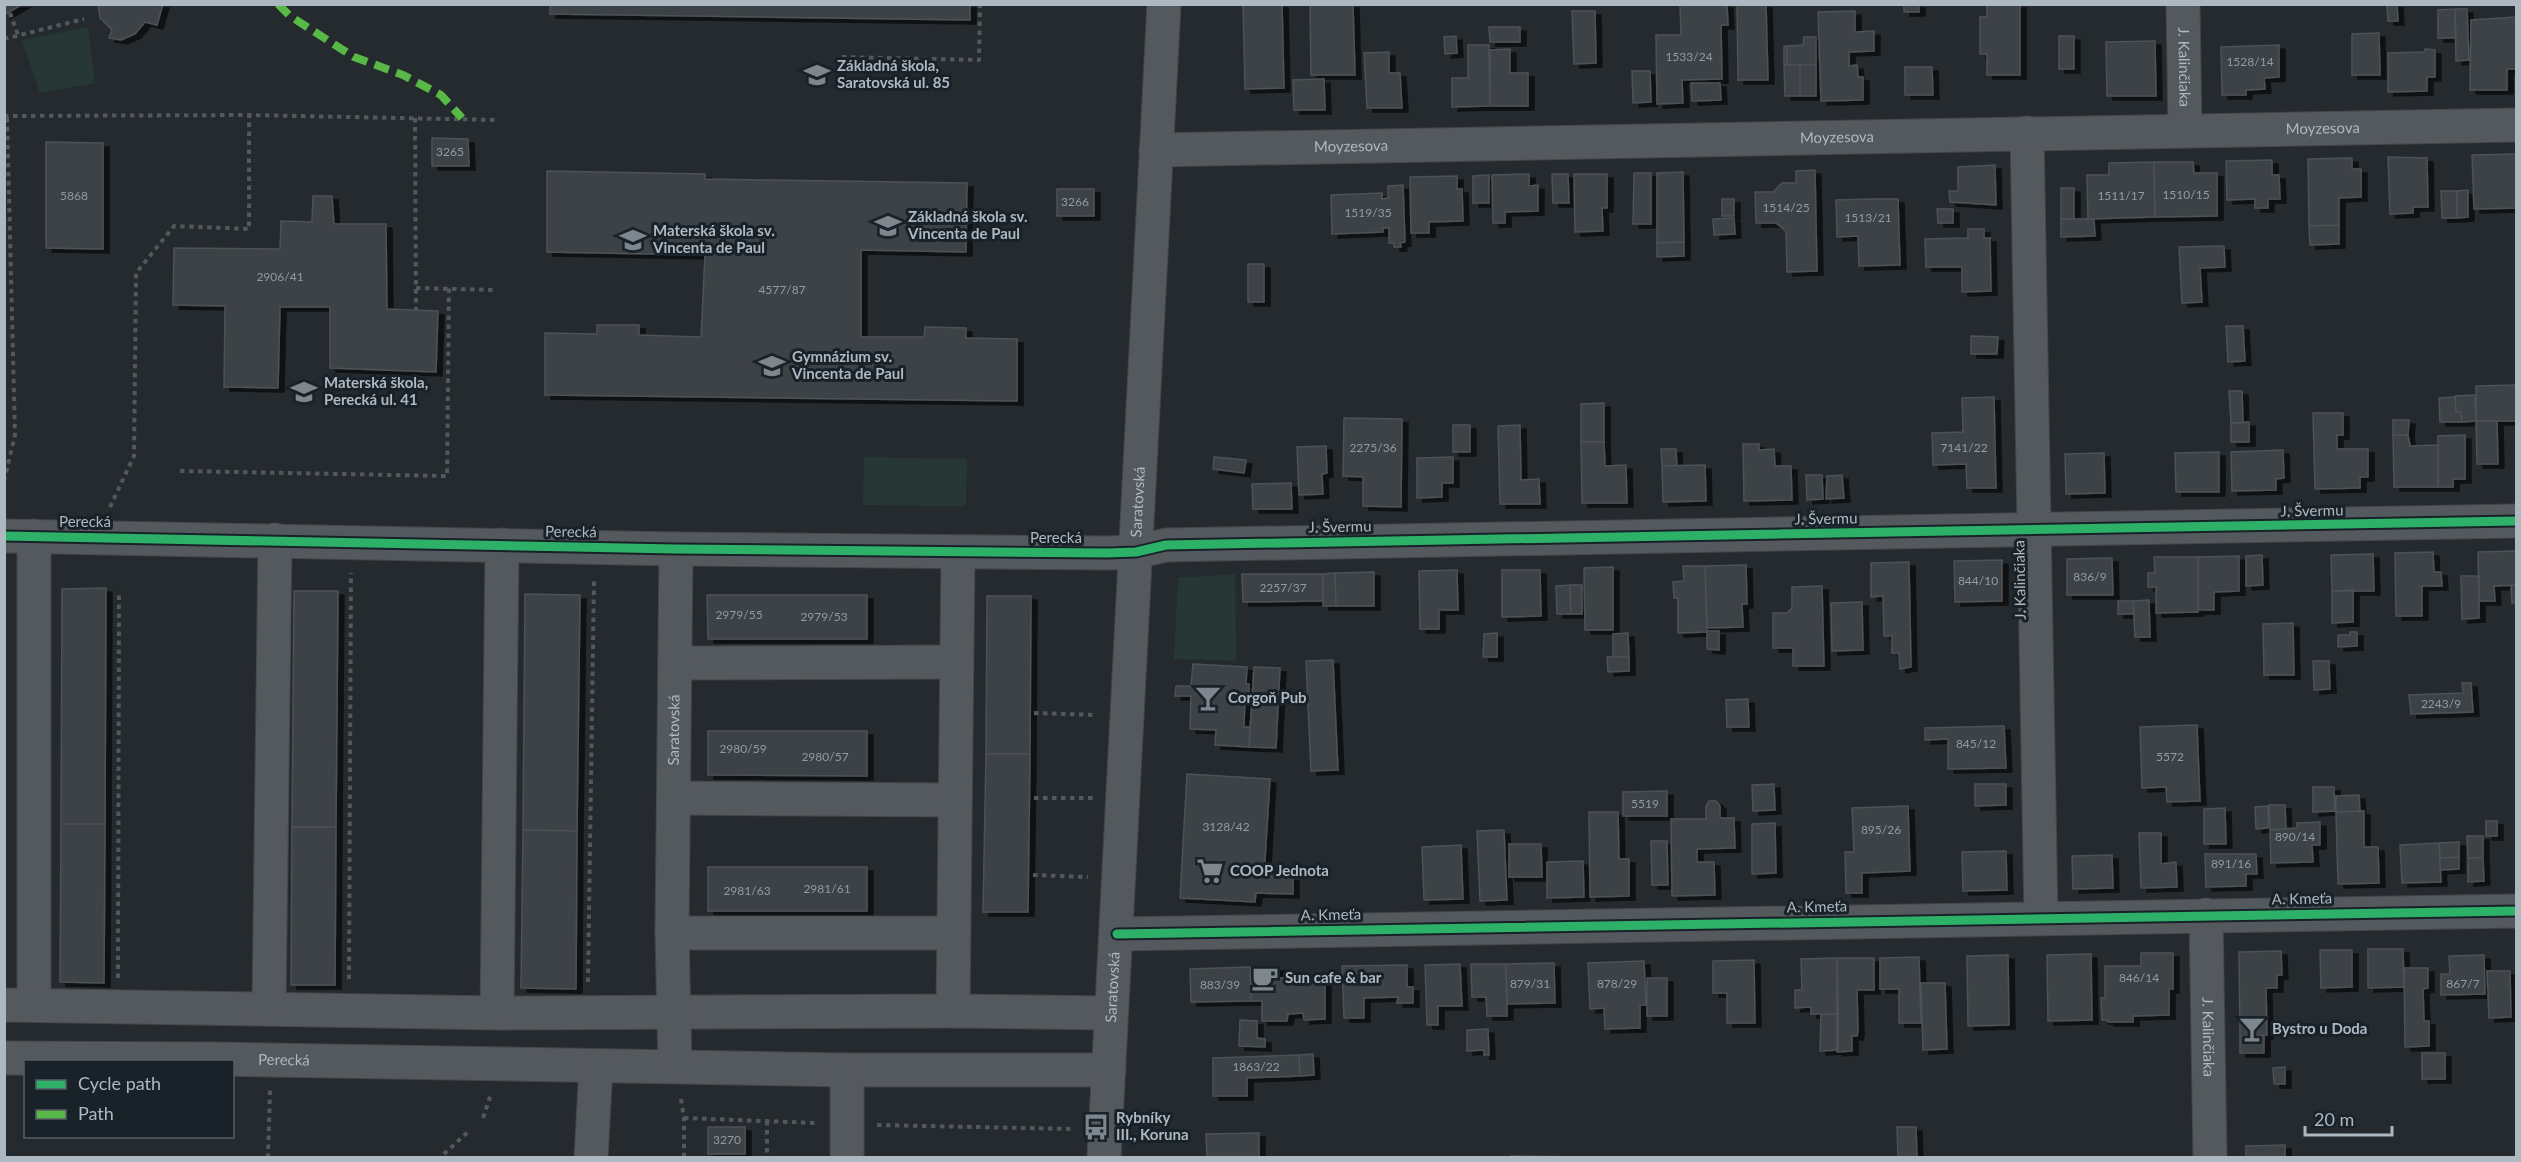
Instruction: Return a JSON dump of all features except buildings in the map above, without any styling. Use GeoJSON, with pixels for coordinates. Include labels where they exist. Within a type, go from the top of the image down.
{"type":"FeatureCollection","features":[{"type":"Feature","properties":{"kind":"street","name":"Saratovská"},"geometry":{"type":"LineString","coordinates":[[1104,1158],[1164,4]]}},
{"type":"Feature","properties":{"kind":"street","name":"J. Kalinčiaka"},"geometry":{"type":"LineString","coordinates":[[2183,4],[2185,130]]}},
{"type":"Feature","properties":{"kind":"street","name":"Moyzesova"},"geometry":{"type":"LineString","coordinates":[[1156,150],[2517,125]]}},
{"type":"Feature","properties":{"kind":"street","name":"J. Kalinčiaka"},"geometry":{"type":"LineString","coordinates":[[2027,133],[2041,918]]}},
{"type":"Feature","properties":{"kind":"street","name":"J. Švermu"},"geometry":{"type":"LineString","coordinates":[[1136,552],[1166,545],[2517,522]]}},
{"type":"Feature","properties":{"kind":"street","name":"Perecká"},"geometry":{"type":"LineString","coordinates":[[20,1005],[19,536],[676,549],[957,553],[1136,552]]}},
{"type":"Feature","properties":{"kind":"street"},"geometry":{"type":"LineString","coordinates":[[269,1008],[275,540]]}},
{"type":"Feature","properties":{"kind":"street"},"geometry":{"type":"LineString","coordinates":[[497,1013],[502,545]]}},
{"type":"Feature","properties":{"kind":"street","name":"Saratovská"},"geometry":{"type":"LineString","coordinates":[[675,1066],[672,933],[676,549]]}},
{"type":"Feature","properties":{"kind":"street"},"geometry":{"type":"LineString","coordinates":[[954,1011],[957,553]]}},
{"type":"Feature","properties":{"kind":"street"},"geometry":{"type":"LineString","coordinates":[[675,663],[956,662]]}},
{"type":"Feature","properties":{"kind":"street"},"geometry":{"type":"LineString","coordinates":[[674,798],[955,800]]}},
{"type":"Feature","properties":{"kind":"street","name":"A. Kmeťa"},"geometry":{"type":"LineString","coordinates":[[1117,934],[2517,910]]}},
{"type":"Feature","properties":{"kind":"street","name":"J. Kalinčiaka"},"geometry":{"type":"LineString","coordinates":[[2206,915],[2210,1158]]}},
{"type":"Feature","properties":{"kind":"street"},"geometry":{"type":"LineString","coordinates":[[672,933],[953,933]]}},
{"type":"Feature","properties":{"kind":"street"},"geometry":{"type":"LineString","coordinates":[[20,1005],[497,1013],[954,1011],[1111,1014]]}},
{"type":"Feature","properties":{"kind":"street"},"geometry":{"type":"LineString","coordinates":[[428,1063],[431,1011]]}},
{"type":"Feature","properties":{"kind":"street","name":"Perecká"},"geometry":{"type":"LineString","coordinates":[[4,1058],[174,1060]]}},
{"type":"Feature","properties":{"kind":"street","name":"Perecká"},"geometry":{"type":"LineString","coordinates":[[234,1061],[428,1063],[493,1075]]}},
{"type":"Feature","properties":{"kind":"street"},"geometry":{"type":"LineString","coordinates":[[591,1158],[596,1066]]}},
{"type":"Feature","properties":{"kind":"street"},"geometry":{"type":"LineString","coordinates":[[493,1075],[596,1066],[847,1070],[1109,1070]]}},
{"type":"Feature","properties":{"kind":"street"},"geometry":{"type":"LineString","coordinates":[[847,1070],[847,1158]]}},
{"type":"Feature","properties":{"kind":"path"},"geometry":{"type":"LineString","coordinates":[[842,57],[979,60],[980,4]]}},
{"type":"Feature","properties":{"kind":"path"},"geometry":{"type":"LineString","coordinates":[[10,13],[18,36]]}},
{"type":"Feature","properties":{"kind":"path"},"geometry":{"type":"LineString","coordinates":[[4,39],[84,19]]}},
{"type":"Feature","properties":{"kind":"path"},"geometry":{"type":"LineString","coordinates":[[103,537],[108,510],[134,456],[136,273],[174,226],[249,229],[249,115]]}},
{"type":"Feature","properties":{"kind":"path"},"geometry":{"type":"LineString","coordinates":[[4,481],[15,435],[6,116],[249,115],[499,120]]}},
{"type":"Feature","properties":{"kind":"path"},"geometry":{"type":"LineString","coordinates":[[415,118],[416,310]]}},
{"type":"Feature","properties":{"kind":"path"},"geometry":{"type":"LineString","coordinates":[[416,288],[495,290]]}},
{"type":"Feature","properties":{"kind":"path"},"geometry":{"type":"LineString","coordinates":[[180,471],[447,476],[449,288]]}},
{"type":"Feature","properties":{"kind":"path"},"geometry":{"type":"LineString","coordinates":[[349,1010],[351,542]]}},
{"type":"Feature","properties":{"kind":"path"},"geometry":{"type":"LineString","coordinates":[[588,1013],[594,547]]}},
{"type":"Feature","properties":{"kind":"path"},"geometry":{"type":"LineString","coordinates":[[118,1006],[119,591]]}},
{"type":"Feature","properties":{"kind":"path"},"geometry":{"type":"LineString","coordinates":[[1034,712],[1098,715]]}},
{"type":"Feature","properties":{"kind":"path"},"geometry":{"type":"LineString","coordinates":[[1034,798],[1093,798]]}},
{"type":"Feature","properties":{"kind":"path"},"geometry":{"type":"LineString","coordinates":[[1033,875],[1088,878]]}},
{"type":"Feature","properties":{"kind":"path"},"geometry":{"type":"LineString","coordinates":[[675,1066],[684,1118],[684,1158]]}},
{"type":"Feature","properties":{"kind":"path"},"geometry":{"type":"LineString","coordinates":[[483,1118],[493,1075]]}},
{"type":"Feature","properties":{"kind":"path"},"geometry":{"type":"LineString","coordinates":[[767,1121],[767,1158]]}},
{"type":"Feature","properties":{"kind":"path"},"geometry":{"type":"LineString","coordinates":[[444,1154],[469,1131]]}},
{"type":"Feature","properties":{"kind":"shaded area"},"geometry":{"type":"Polygon","coordinates":[[[88,27],[95,83],[40,93],[22,40],[88,27]]]}},
{"type":"Feature","properties":{"kind":"shaded area"},"geometry":{"type":"Polygon","coordinates":[[[864,457],[967,459],[966,506],[863,505],[864,457]]]}},
{"type":"Feature","properties":{"kind":"shaded area"},"geometry":{"type":"Polygon","coordinates":[[[1235,574],[1236,661],[1174,659],[1178,578],[1235,574]]]}},
{"type":"Feature","properties":{"kind":"marked path"},"geometry":{"type":"LineString","coordinates":[[278,4],[290,16],[354,57],[403,75],[441,95],[462,118]]}},
{"type":"Feature","properties":{"kind":"cycle path"},"geometry":{"type":"LineString","coordinates":[[4,536],[676,549],[1107,553],[1136,552],[1166,545],[2516,521]]}},
{"type":"Feature","properties":{"kind":"cycle path"},"geometry":{"type":"LineString","coordinates":[[1117,934],[2516,911]]}},
{"type":"Feature","properties":{"kind":"place","name":"Základná škola, Saratovská ul. 85"},"geometry":{"type":"Point","coordinates":[817,75]}},
{"type":"Feature","properties":{"kind":"place","name":"Základná škola sv. Vincenta de Paul"},"geometry":{"type":"Point","coordinates":[888,226]}},
{"type":"Feature","properties":{"kind":"place","name":"Materská škola sv. Vincenta de Paul"},"geometry":{"type":"Point","coordinates":[633,240]}},
{"type":"Feature","properties":{"kind":"place","name":"Gymnázium sv. Vincenta de Paul"},"geometry":{"type":"Point","coordinates":[772,366]}},
{"type":"Feature","properties":{"kind":"place","name":"Materská škola, Perecká ul. 41"},"geometry":{"type":"Point","coordinates":[304,392]}},
{"type":"Feature","properties":{"kind":"place","name":"Corgoň Pub"},"geometry":{"type":"Point","coordinates":[1208,698]}},
{"type":"Feature","properties":{"kind":"place","name":"COOP Jednota"},"geometry":{"type":"Point","coordinates":[1210,871]}},
{"type":"Feature","properties":{"kind":"place","name":"Sun cafe & bar"},"geometry":{"type":"Point","coordinates":[1265,978]}},
{"type":"Feature","properties":{"kind":"place","name":"Bystro u Doda"},"geometry":{"type":"Point","coordinates":[2252,1029]}},
{"type":"Feature","properties":{"kind":"place","name":"Rybníky III., Koruna"},"geometry":{"type":"Point","coordinates":[1096,1127]}}]}
